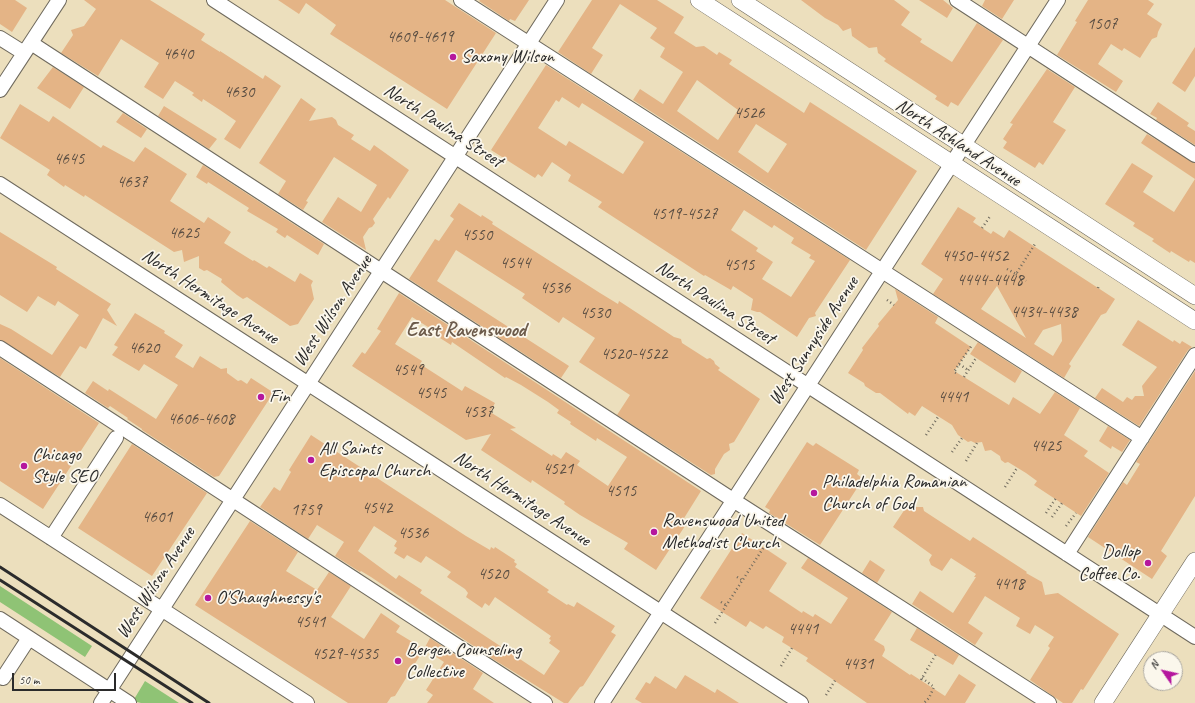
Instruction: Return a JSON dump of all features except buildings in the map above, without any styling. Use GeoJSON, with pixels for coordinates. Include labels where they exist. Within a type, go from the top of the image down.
{"type":"FeatureCollection","features":[{"type":"Feature","properties":{"kind":"main road","name":"North Ashland Avenue"},"geometry":{"type":"LineString","coordinates":[[699,0],[1195,321]]}},
{"type":"Feature","properties":{"kind":"main road","name":"North Ashland Avenue"},"geometry":{"type":"LineString","coordinates":[[740,0],[1195,296]]}},
{"type":"Feature","properties":{"kind":"main road"},"geometry":{"type":"LineString","coordinates":[[1103,703],[1195,561]]}},
{"type":"Feature","properties":{"kind":"street"},"geometry":{"type":"LineString","coordinates":[[0,90],[59,0]]}},
{"type":"Feature","properties":{"kind":"street","name":"North Paulina Street"},"geometry":{"type":"LineString","coordinates":[[214,0],[1195,637]]}},
{"type":"Feature","properties":{"kind":"street"},"geometry":{"type":"LineString","coordinates":[[461,0],[1142,438]]}},
{"type":"Feature","properties":{"kind":"street","name":"West Wilson Avenue"},"geometry":{"type":"LineString","coordinates":[[101,703],[557,0]]}},
{"type":"Feature","properties":{"kind":"street"},"geometry":{"type":"LineString","coordinates":[[957,0],[1195,155]]}},
{"type":"Feature","properties":{"kind":"street","name":"West Sunnyside Avenue"},"geometry":{"type":"LineString","coordinates":[[602,703],[1058,0]]}},
{"type":"Feature","properties":{"kind":"street"},"geometry":{"type":"LineString","coordinates":[[0,38],[27,48],[381,271],[776,528],[1049,703]]}},
{"type":"Feature","properties":{"kind":"street","name":"North Hermitage Avenue"},"geometry":{"type":"LineString","coordinates":[[0,184],[801,703]]}},
{"type":"Feature","properties":{"kind":"street"},"geometry":{"type":"LineString","coordinates":[[0,348],[545,703]]}},
{"type":"Feature","properties":{"kind":"street"},"geometry":{"type":"LineString","coordinates":[[1067,554],[1195,355]]}},
{"type":"Feature","properties":{"kind":"street"},"geometry":{"type":"LineString","coordinates":[[51,538],[116,438]]}},
{"type":"Feature","properties":{"kind":"street"},"geometry":{"type":"LineString","coordinates":[[0,505],[307,703]]}},
{"type":"Feature","properties":{"kind":"street"},"geometry":{"type":"LineString","coordinates":[[0,619],[129,703]]}},
{"type":"Feature","properties":{"kind":"street"},"geometry":{"type":"LineString","coordinates":[[3,678],[29,638]]}},
{"type":"Feature","properties":{"kind":"path"},"geometry":{"type":"LineString","coordinates":[[982,228],[991,215]]}},
{"type":"Feature","properties":{"kind":"path"},"geometry":{"type":"LineString","coordinates":[[1016,274],[1035,244]]}},
{"type":"Feature","properties":{"kind":"path"},"geometry":{"type":"LineString","coordinates":[[1007,269],[1026,281]]}},
{"type":"Feature","properties":{"kind":"path"},"geometry":{"type":"LineString","coordinates":[[887,300],[894,305]]}},
{"type":"Feature","properties":{"kind":"path"},"geometry":{"type":"LineString","coordinates":[[956,373],[954,372],[979,334]]}},
{"type":"Feature","properties":{"kind":"path"},"geometry":{"type":"LineString","coordinates":[[964,377],[976,358]]}},
{"type":"Feature","properties":{"kind":"path"},"geometry":{"type":"LineString","coordinates":[[959,364],[968,370]]}},
{"type":"Feature","properties":{"kind":"path"},"geometry":{"type":"LineString","coordinates":[[926,435],[938,417]]}},
{"type":"Feature","properties":{"kind":"path"},"geometry":{"type":"LineString","coordinates":[[952,452],[962,438]]}},
{"type":"Feature","properties":{"kind":"path"},"geometry":{"type":"LineString","coordinates":[[966,461],[977,443]]}},
{"type":"Feature","properties":{"kind":"path"},"geometry":{"type":"LineString","coordinates":[[1005,486],[1017,468]]}},
{"type":"Feature","properties":{"kind":"path"},"geometry":{"type":"LineString","coordinates":[[1046,513],[1056,498]]}},
{"type":"Feature","properties":{"kind":"path"},"geometry":{"type":"LineString","coordinates":[[1052,517],[1062,503]]}},
{"type":"Feature","properties":{"kind":"path"},"geometry":{"type":"LineString","coordinates":[[1066,526],[1076,513]]}},
{"type":"Feature","properties":{"kind":"path"},"geometry":{"type":"LineString","coordinates":[[715,623],[776,528]]}},
{"type":"Feature","properties":{"kind":"path"},"geometry":{"type":"LineString","coordinates":[[737,577],[742,580]]}},
{"type":"Feature","properties":{"kind":"path"},"geometry":{"type":"LineString","coordinates":[[721,602],[726,605]]}},
{"type":"Feature","properties":{"kind":"path"},"geometry":{"type":"LineString","coordinates":[[781,666],[792,648]]}},
{"type":"Feature","properties":{"kind":"path"},"geometry":{"type":"LineString","coordinates":[[924,703],[929,698],[934,687],[921,679],[936,654]]}},
{"type":"Feature","properties":{"kind":"path"},"geometry":{"type":"LineString","coordinates":[[826,694],[836,679]]}},
{"type":"Feature","properties":{"kind":"green space"},"geometry":{"type":"Polygon","coordinates":[[[0,586],[92,646],[85,657],[0,602],[0,586]]]}},
{"type":"Feature","properties":{"kind":"green space"},"geometry":{"type":"Polygon","coordinates":[[[145,681],[179,703],[141,703],[133,701],[145,681]]]}},
{"type":"Feature","properties":{"kind":"railway"},"geometry":{"type":"LineString","coordinates":[[0,567],[209,703]]}},
{"type":"Feature","properties":{"kind":"railway"},"geometry":{"type":"LineString","coordinates":[[0,580],[192,703]]}},
{"type":"Feature","properties":{"kind":"place","name":"Saxony Wilson"},"geometry":{"type":"Point","coordinates":[453,57]}},
{"type":"Feature","properties":{"kind":"place","name":"Fin"},"geometry":{"type":"Point","coordinates":[261,397]}},
{"type":"Feature","properties":{"kind":"place","name":"All Saints Episcopal Church"},"geometry":{"type":"Point","coordinates":[311,460]}},
{"type":"Feature","properties":{"kind":"place","name":"Chicago Style SEO"},"geometry":{"type":"Point","coordinates":[24,466]}},
{"type":"Feature","properties":{"kind":"place","name":"Philadelphia Romanian Church of God"},"geometry":{"type":"Point","coordinates":[814,493]}},
{"type":"Feature","properties":{"kind":"place","name":"Ravenswood United Methodist Church"},"geometry":{"type":"Point","coordinates":[654,532]}},
{"type":"Feature","properties":{"kind":"place","name":"Dollop Coffee Co."},"geometry":{"type":"Point","coordinates":[1148,563]}},
{"type":"Feature","properties":{"kind":"place","name":"O'Shaughnessy's"},"geometry":{"type":"Point","coordinates":[208,598]}},
{"type":"Feature","properties":{"kind":"place","name":"Bergen Counseling Collective"},"geometry":{"type":"Point","coordinates":[398,661]}},
{"type":"Feature","properties":{"kind":"district","name":"East Ravenswood"},"geometry":{"type":"Point","coordinates":[466,331]}}]}
